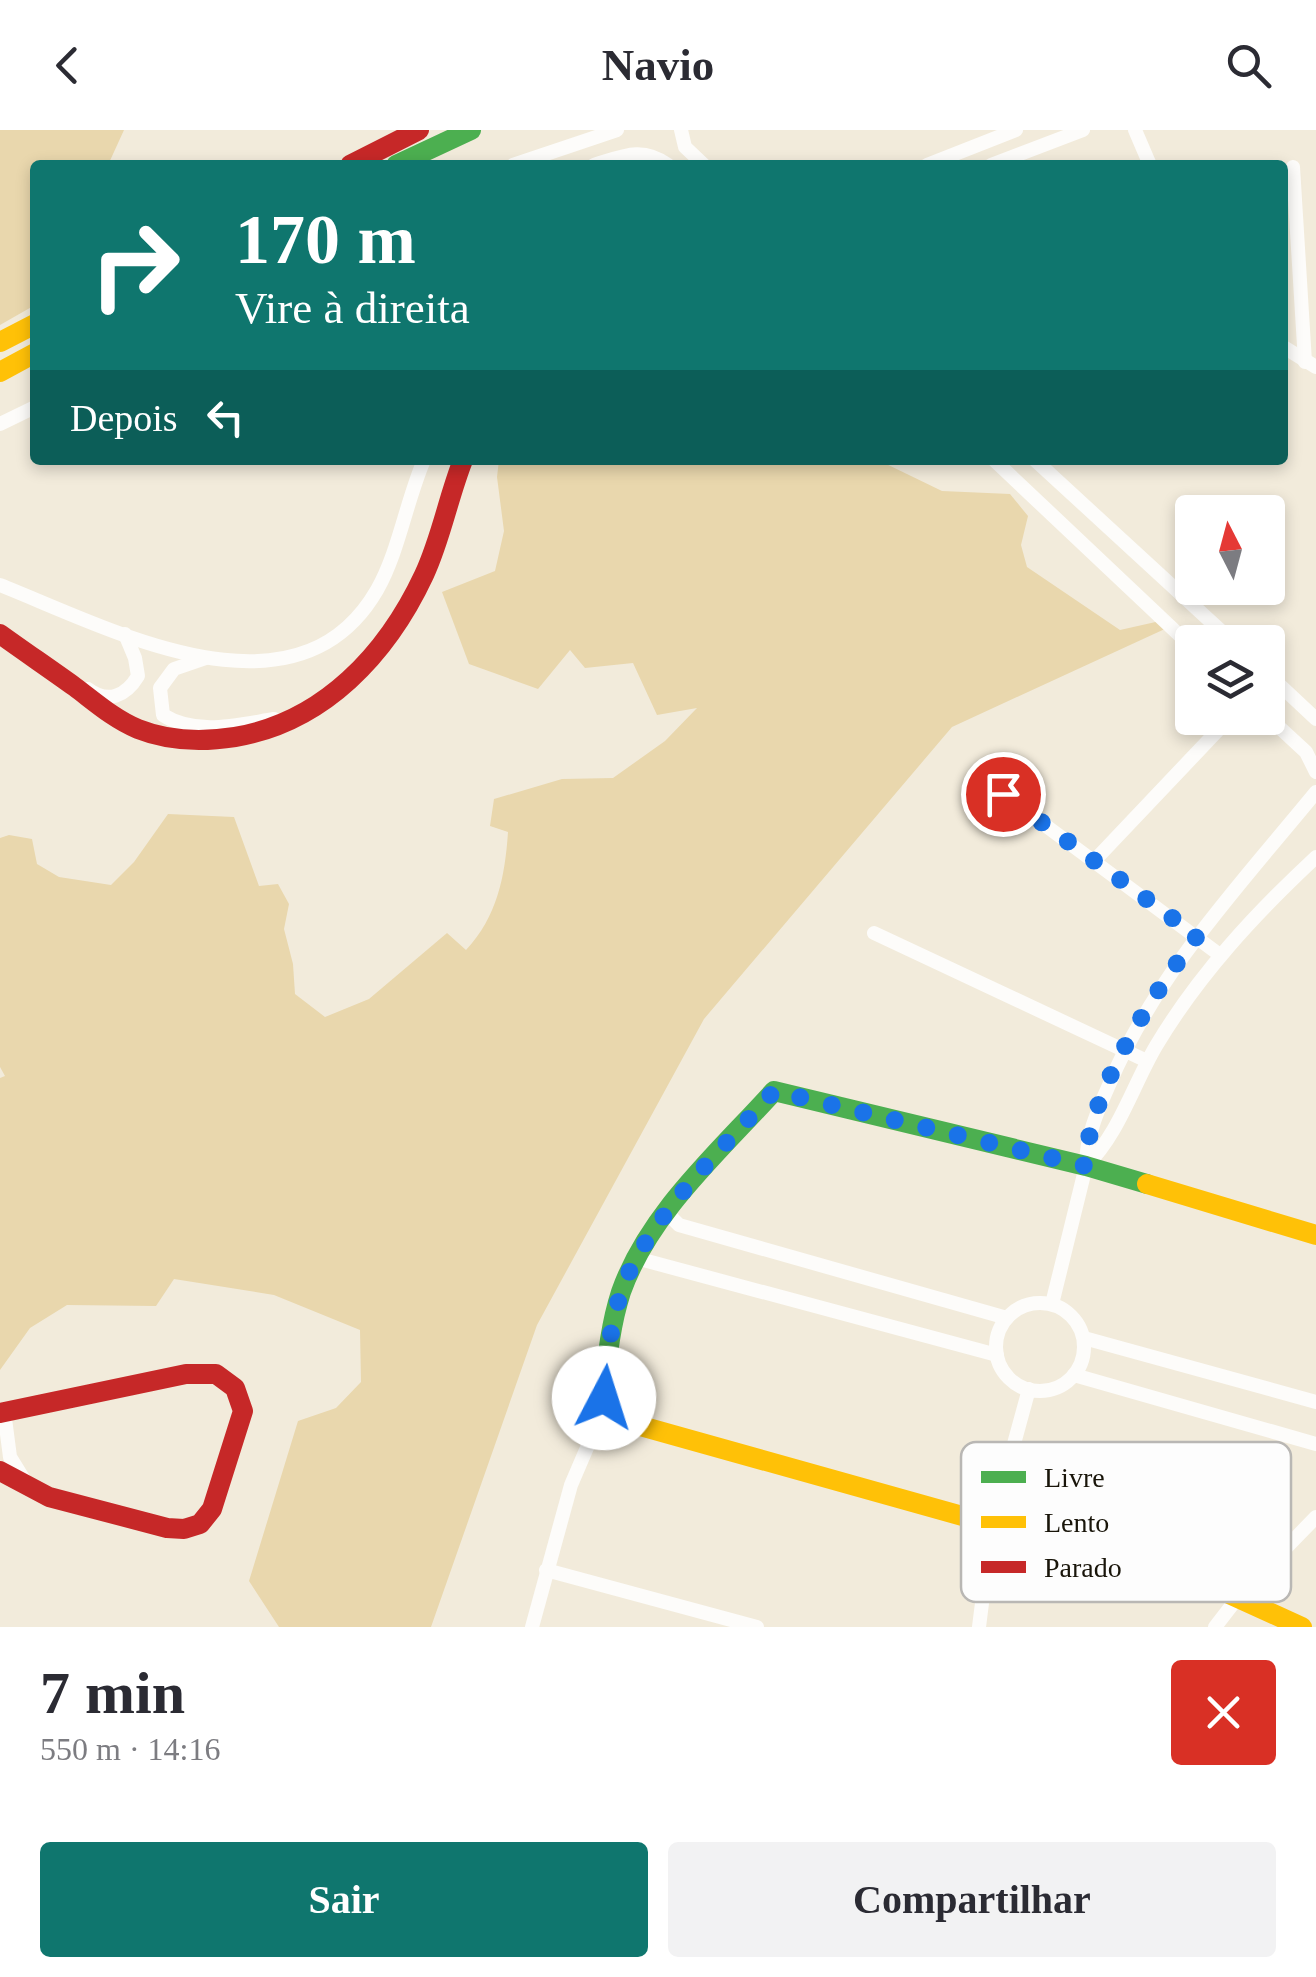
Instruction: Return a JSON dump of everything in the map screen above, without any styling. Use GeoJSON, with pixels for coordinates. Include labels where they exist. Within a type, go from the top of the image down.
{"type":"FeatureCollection","features":[{"type":"Feature","properties":{"kind":"street"},"geometry":{"type":"LineString","coordinates":[[360,160],[419,130]]}},
{"type":"Feature","properties":{"kind":"street"},"geometry":{"type":"LineString","coordinates":[[407,160],[471,130]]}},
{"type":"Feature","properties":{"kind":"street"},"geometry":{"type":"LineString","coordinates":[[528,160],[618,130]]}},
{"type":"Feature","properties":{"kind":"street"},"geometry":{"type":"LineString","coordinates":[[680,130],[685,147],[699,160]]}},
{"type":"Feature","properties":{"kind":"street"},"geometry":{"type":"LineString","coordinates":[[941,160],[1016,130]]}},
{"type":"Feature","properties":{"kind":"street"},"geometry":{"type":"LineString","coordinates":[[1004,160],[1082,130]]}},
{"type":"Feature","properties":{"kind":"street"},"geometry":{"type":"LineString","coordinates":[[1135,130],[1148,160]]}},
{"type":"Feature","properties":{"kind":"street"},"geometry":{"type":"LineString","coordinates":[[610,160],[636,152],[659,160]]}},
{"type":"Feature","properties":{"kind":"street"},"geometry":{"type":"LineString","coordinates":[[1293,167],[1311,365]]}},
{"type":"Feature","properties":{"kind":"street"},"geometry":{"type":"LineString","coordinates":[[0,342],[30,327]]}},
{"type":"Feature","properties":{"kind":"street"},"geometry":{"type":"LineString","coordinates":[[1288,350],[1311,365]]}},
{"type":"Feature","properties":{"kind":"street"},"geometry":{"type":"LineString","coordinates":[[0,372],[30,356]]}},
{"type":"Feature","properties":{"kind":"street"},"geometry":{"type":"LineString","coordinates":[[0,424],[30,409]]}},
{"type":"Feature","properties":{"kind":"street"},"geometry":{"type":"LineString","coordinates":[[0,586],[125,634],[206,658],[247,664],[294,656],[327,641],[355,619],[384,574],[422,465]]}},
{"type":"Feature","properties":{"kind":"street"},"geometry":{"type":"LineString","coordinates":[[0,634],[102,709],[138,728],[190,739],[250,734],[306,714],[354,678],[400,619],[436,545],[461,465]]}},
{"type":"Feature","properties":{"kind":"street"},"geometry":{"type":"LineString","coordinates":[[999,465],[1175,630]]}},
{"type":"Feature","properties":{"kind":"street"},"geometry":{"type":"LineString","coordinates":[[1039,465],[1214,625]]}},
{"type":"Feature","properties":{"kind":"street"},"geometry":{"type":"LineString","coordinates":[[19,648],[74,678],[99,697],[117,697],[138,676],[136,658],[125,634]]}},
{"type":"Feature","properties":{"kind":"street"},"geometry":{"type":"LineString","coordinates":[[206,658],[174,669],[160,688],[164,715],[179,725],[232,726],[306,714]]}},
{"type":"Feature","properties":{"kind":"street"},"geometry":{"type":"LineString","coordinates":[[1285,690],[1316,719]]}},
{"type":"Feature","properties":{"kind":"street"},"geometry":{"type":"LineString","coordinates":[[1285,733],[1306,752],[1316,771]]}},
{"type":"Feature","properties":{"kind":"street"},"geometry":{"type":"LineString","coordinates":[[1094,861],[1213,735]]}},
{"type":"Feature","properties":{"kind":"street"},"geometry":{"type":"LineString","coordinates":[[1052,1304],[1086,1166],[1086,1144],[1126,1048],[1151,1002],[1197,936],[1316,792]]}},
{"type":"Feature","properties":{"kind":"street"},"geometry":{"type":"LineString","coordinates":[[1003,794],[1220,955]]}},
{"type":"Feature","properties":{"kind":"street"},"geometry":{"type":"LineString","coordinates":[[1086,1166],[1105,1148],[1147,1061],[1220,955],[1316,857]]}},
{"type":"Feature","properties":{"kind":"street"},"geometry":{"type":"LineString","coordinates":[[874,933],[1147,1061]]}},
{"type":"Feature","properties":{"kind":"street"},"geometry":{"type":"LineString","coordinates":[[604,1398],[624,1404],[630,1423],[624,1436],[612,1442],[592,1436],[585,1424],[587,1410],[604,1398],[612,1331],[636,1258],[667,1213],[774,1091],[1086,1166],[1316,1235]]}},
{"type":"Feature","properties":{"kind":"street"},"geometry":{"type":"LineString","coordinates":[[667,1213],[679,1225],[1006,1318]]}},
{"type":"Feature","properties":{"kind":"street"},"geometry":{"type":"LineString","coordinates":[[636,1258],[997,1355]]}},
{"type":"Feature","properties":{"kind":"street"},"geometry":{"type":"LineString","coordinates":[[1032,1303],[1052,1304],[1076,1320],[1084,1338],[1083,1358],[1074,1375],[1049,1390],[1029,1389],[1005,1373],[997,1355],[998,1336],[1006,1318],[1032,1303]]}},
{"type":"Feature","properties":{"kind":"street"},"geometry":{"type":"LineString","coordinates":[[1084,1338],[1316,1402]]}},
{"type":"Feature","properties":{"kind":"street"},"geometry":{"type":"LineString","coordinates":[[0,1470],[30,1488],[48,1497],[167,1528],[184,1529],[200,1524],[212,1509],[243,1412],[235,1388],[216,1374],[186,1374],[2,1412],[10,1457],[30,1488]]}},
{"type":"Feature","properties":{"kind":"street"},"geometry":{"type":"LineString","coordinates":[[1074,1375],[1316,1444]]}},
{"type":"Feature","properties":{"kind":"street"},"geometry":{"type":"LineString","coordinates":[[1014,1442],[1029,1389]]}},
{"type":"Feature","properties":{"kind":"street"},"geometry":{"type":"LineString","coordinates":[[630,1423],[961,1515]]}},
{"type":"Feature","properties":{"kind":"street"},"geometry":{"type":"LineString","coordinates":[[532,1627],[575,1474],[592,1436]]}},
{"type":"Feature","properties":{"kind":"street"},"geometry":{"type":"LineString","coordinates":[[1291,1543],[1316,1518]]}},
{"type":"Feature","properties":{"kind":"street"},"geometry":{"type":"LineString","coordinates":[[546,1570],[757,1627]]}},
{"type":"Feature","properties":{"kind":"street"},"geometry":{"type":"LineString","coordinates":[[979,1627],[982,1602]]}},
{"type":"Feature","properties":{"kind":"street"},"geometry":{"type":"LineString","coordinates":[[1215,1627],[1234,1602]]}},
{"type":"Feature","properties":{"kind":"street"},"geometry":{"type":"LineString","coordinates":[[1251,1602],[1302,1627]]}},
{"type":"Feature","properties":{"kind":"shaded area"},"geometry":{"type":"Polygon","coordinates":[[[0,130],[124,130],[110,160],[30,160],[30,308],[0,325],[0,130]]]}},
{"type":"Feature","properties":{"kind":"shaded area"},"geometry":{"type":"Polygon","coordinates":[[[498,465],[888,465],[942,491],[1010,494],[1028,516],[1021,545],[1027,567],[1120,630],[1160,621],[1167,628],[952,727],[704,1019],[537,1325],[431,1627],[279,1627],[249,1581],[298,1421],[336,1408],[361,1382],[360,1330],[274,1295],[174,1279],[156,1306],[67,1305],[30,1328],[0,1370],[0,1078],[5,1076],[0,1067],[0,838],[9,835],[32,839],[37,864],[59,877],[111,885],[134,862],[168,814],[234,817],[259,886],[278,884],[289,904],[284,929],[293,964],[295,994],[325,1017],[369,999],[447,933],[466,950],[492,910],[505,865],[508,832],[490,826],[494,799],[562,779],[613,778],[665,741],[697,708],[657,715],[633,663],[585,668],[570,650],[538,689],[469,664],[442,592],[495,571],[504,531],[498,465]]]}},
{"type":"Feature","properties":{"kind":"traffic: fast"},"geometry":{"type":"LineString","coordinates":[[407,160],[471,130]]}},
{"type":"Feature","properties":{"kind":"traffic: fast"},"geometry":{"type":"LineString","coordinates":[[604,1398],[614,1318],[633,1263],[687,1185],[774,1091],[1147,1184]]}},
{"type":"Feature","properties":{"kind":"traffic: slow"},"geometry":{"type":"LineString","coordinates":[[0,342],[30,327]]}},
{"type":"Feature","properties":{"kind":"traffic: slow"},"geometry":{"type":"LineString","coordinates":[[0,372],[30,356]]}},
{"type":"Feature","properties":{"kind":"traffic: slow"},"geometry":{"type":"LineString","coordinates":[[1147,1184],[1316,1235]]}},
{"type":"Feature","properties":{"kind":"traffic: slow"},"geometry":{"type":"LineString","coordinates":[[630,1423],[961,1516]]}},
{"type":"Feature","properties":{"kind":"traffic: slow"},"geometry":{"type":"LineString","coordinates":[[1247,1602],[1302,1627]]}},
{"type":"Feature","properties":{"kind":"traffic: jam"},"geometry":{"type":"LineString","coordinates":[[360,160],[419,130]]}},
{"type":"Feature","properties":{"kind":"traffic: jam"},"geometry":{"type":"LineString","coordinates":[[0,634],[138,729],[198,740],[267,729],[324,700],[349,680],[391,632],[430,561],[461,465]]}},
{"type":"Feature","properties":{"kind":"traffic: jam"},"geometry":{"type":"LineString","coordinates":[[0,1413],[186,1374],[216,1374],[235,1388],[243,1411],[212,1509],[200,1524],[184,1529],[49,1497],[0,1471]]}},
{"type":"Feature","properties":{"kind":"route"},"geometry":{"type":"LineString","coordinates":[[604,1398],[612,1331],[636,1258],[667,1213],[774,1091],[1086,1166],[1086,1144],[1114,1072],[1151,1002],[1197,936],[1003,794]]}}]}
